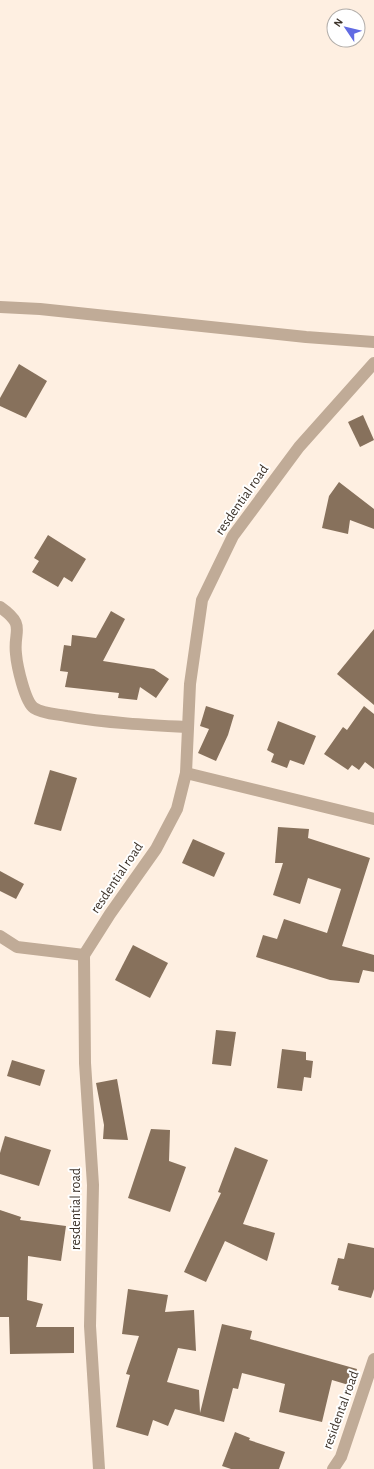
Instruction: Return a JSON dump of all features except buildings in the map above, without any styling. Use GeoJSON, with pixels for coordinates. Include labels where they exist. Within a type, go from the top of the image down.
{"type":"FeatureCollection","features":[{"type":"Feature","properties":{"kind":"street"},"geometry":{"type":"LineString","coordinates":[[0,307],[40,309],[306,337],[374,342]]}},
{"type":"Feature","properties":{"kind":"street","name":"resdential road"},"geometry":{"type":"LineString","coordinates":[[99,1469],[90,1326],[93,1185],[85,1063],[84,956],[110,914],[156,849],[177,808],[186,773],[190,684],[202,600],[233,536],[299,447],[374,363]]}},
{"type":"Feature","properties":{"kind":"street"},"geometry":{"type":"LineString","coordinates":[[0,607],[10,614],[15,621],[18,630],[16,654],[26,696],[34,708],[46,713],[101,722],[187,727]]}},
{"type":"Feature","properties":{"kind":"street"},"geometry":{"type":"LineString","coordinates":[[186,773],[374,819]]}},
{"type":"Feature","properties":{"kind":"street"},"geometry":{"type":"LineString","coordinates":[[0,936],[17,947],[84,956]]}},
{"type":"Feature","properties":{"kind":"street","name":"residental road"},"geometry":{"type":"LineString","coordinates":[[334,1469],[340,1457],[374,1360]]}}]}
